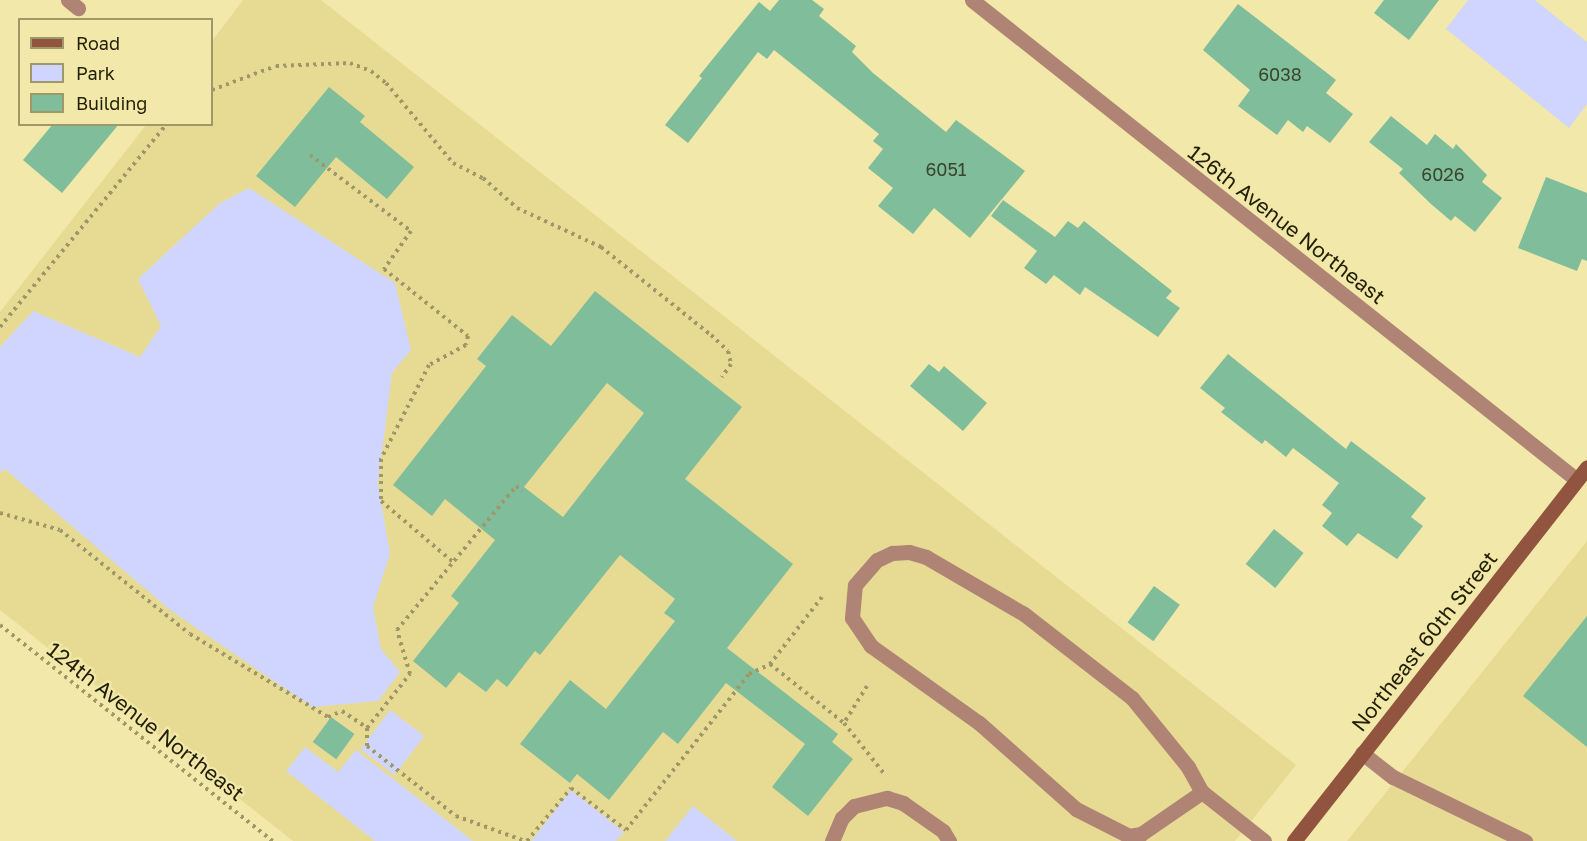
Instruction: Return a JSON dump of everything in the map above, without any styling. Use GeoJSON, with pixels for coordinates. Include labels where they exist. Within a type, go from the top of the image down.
{"type":"FeatureCollection","features":[{"type":"Feature","properties":{"kind":"street","name":"126th Avenue Northeast"},"geometry":{"type":"LineString","coordinates":[[972,0],[1577,480]]}},
{"type":"Feature","properties":{"kind":"street","name":"Northeast 60th Street"},"geometry":{"type":"LineString","coordinates":[[1294,841],[1587,467]]}},
{"type":"Feature","properties":{"kind":"street"},"geometry":{"type":"LineString","coordinates":[[1202,792],[1141,834],[1129,836],[1076,809],[979,723],[871,646],[859,634],[851,601],[863,571],[892,553],[918,555],[1024,614],[1132,698],[1188,767],[1202,792],[1264,841]]}},
{"type":"Feature","properties":{"kind":"street"},"geometry":{"type":"LineString","coordinates":[[1362,753],[1393,777],[1525,841]]}},
{"type":"Feature","properties":{"kind":"street"},"geometry":{"type":"LineString","coordinates":[[832,841],[842,818],[854,806],[887,798],[903,803],[943,831],[949,841]]}},
{"type":"Feature","properties":{"kind":"path"},"geometry":{"type":"LineString","coordinates":[[213,90],[276,66],[350,63],[371,71],[386,83],[453,163],[483,178],[516,208],[601,248],[711,335],[728,351],[731,363],[722,377]]}},
{"type":"Feature","properties":{"kind":"path"},"geometry":{"type":"LineString","coordinates":[[0,327],[165,126]]}},
{"type":"Feature","properties":{"kind":"path"},"geometry":{"type":"LineString","coordinates":[[310,155],[411,231],[384,269],[468,336],[466,345],[429,365],[381,459],[381,501],[453,562]]}},
{"type":"Feature","properties":{"kind":"path"},"geometry":{"type":"LineString","coordinates":[[522,491],[516,486],[397,630],[410,674],[367,728],[367,746],[456,816],[526,841],[572,788],[626,830],[749,674],[770,664],[822,597]]}},
{"type":"Feature","properties":{"kind":"path"},"geometry":{"type":"LineString","coordinates":[[0,513],[60,530],[190,633],[328,717],[342,711],[367,728]]}},
{"type":"Feature","properties":{"kind":"path","name":"124th Avenue Northeast"},"geometry":{"type":"LineString","coordinates":[[0,625],[273,841]]}},
{"type":"Feature","properties":{"kind":"path"},"geometry":{"type":"LineString","coordinates":[[770,664],[844,723],[885,774]]}},
{"type":"Feature","properties":{"kind":"path"},"geometry":{"type":"LineString","coordinates":[[844,723],[867,686]]}},
{"type":"Feature","properties":{"kind":"shaded area"},"geometry":{"type":"Polygon","coordinates":[[[243,0],[321,0],[1296,765],[1235,841],[293,841],[0,610],[0,312],[145,126],[213,126],[213,40],[243,0]]]}},
{"type":"Feature","properties":{"kind":"shaded area"},"geometry":{"type":"Polygon","coordinates":[[[1587,541],[1587,841],[1347,841],[1587,541]]]}},
{"type":"Feature","properties":{"kind":"green space"},"geometry":{"type":"Polygon","coordinates":[[[1468,0],[1535,0],[1587,42],[1587,104],[1569,128],[1446,29],[1468,0]]]}},
{"type":"Feature","properties":{"kind":"green space"},"geometry":{"type":"Polygon","coordinates":[[[249,188],[395,283],[411,350],[392,373],[378,484],[390,554],[373,607],[381,649],[400,672],[378,701],[312,707],[170,610],[5,469],[0,472],[0,347],[33,311],[140,357],[161,326],[138,279],[220,203],[249,188]]]}},
{"type":"Feature","properties":{"kind":"green space"},"geometry":{"type":"Polygon","coordinates":[[[390,710],[424,736],[395,775],[361,749],[390,710]]]}},
{"type":"Feature","properties":{"kind":"green space"},"geometry":{"type":"Polygon","coordinates":[[[305,747],[338,772],[356,750],[473,841],[375,841],[286,771],[305,747]]]}},
{"type":"Feature","properties":{"kind":"green space"},"geometry":{"type":"Polygon","coordinates":[[[571,790],[624,832],[616,841],[531,841],[571,790]]]}},
{"type":"Feature","properties":{"kind":"green space"},"geometry":{"type":"Polygon","coordinates":[[[693,806],[737,841],[665,841],[693,806]]]}},
{"type":"Feature","properties":{"kind":"building"},"geometry":{"type":"Polygon","coordinates":[[[779,0],[812,0],[824,9],[819,16],[856,46],[852,52],[873,73],[946,132],[956,120],[1025,171],[970,238],[934,208],[913,234],[878,206],[893,188],[868,168],[883,149],[873,141],[879,134],[774,50],[767,59],[758,52],[688,143],[665,125],[702,78],[699,76],[759,2],[770,11],[779,0]]]}},
{"type":"Feature","properties":{"kind":"building"},"geometry":{"type":"Polygon","coordinates":[[[1384,0],[1439,0],[1409,40],[1374,13],[1384,0]]]}},
{"type":"Feature","properties":{"kind":"building"},"geometry":{"type":"Polygon","coordinates":[[[1238,4],[1336,80],[1326,93],[1353,114],[1330,143],[1307,126],[1303,132],[1288,120],[1277,135],[1238,106],[1250,90],[1203,50],[1238,4]]]}},
{"type":"Feature","properties":{"kind":"building"},"geometry":{"type":"Polygon","coordinates":[[[329,87],[365,116],[360,122],[414,167],[387,199],[336,157],[295,207],[256,176],[329,87]]]}},
{"type":"Feature","properties":{"kind":"building"},"geometry":{"type":"Polygon","coordinates":[[[1391,116],[1427,145],[1435,134],[1453,149],[1456,144],[1487,175],[1482,182],[1502,198],[1475,232],[1455,216],[1451,221],[1399,173],[1403,169],[1369,142],[1391,116]]]}},
{"type":"Feature","properties":{"kind":"building"},"geometry":{"type":"Polygon","coordinates":[[[51,126],[117,126],[62,193],[23,160],[51,126]]]}},
{"type":"Feature","properties":{"kind":"building"},"geometry":{"type":"Polygon","coordinates":[[[1546,177],[1587,193],[1587,261],[1582,259],[1577,271],[1518,248],[1546,177]]]}},
{"type":"Feature","properties":{"kind":"building"},"geometry":{"type":"Polygon","coordinates":[[[1003,200],[1055,237],[1068,221],[1078,228],[1084,221],[1172,291],[1166,298],[1180,308],[1158,337],[1085,287],[1080,295],[1054,275],[1046,284],[1024,268],[1037,251],[991,216],[1003,200]]]}},
{"type":"Feature","properties":{"kind":"building"},"geometry":{"type":"Polygon","coordinates":[[[595,291],[742,407],[685,479],[793,564],[727,648],[838,734],[832,742],[853,759],[808,816],[772,787],[805,744],[726,683],[678,744],[663,732],[609,800],[577,774],[570,783],[520,744],[570,680],[606,709],[675,621],[664,613],[675,599],[620,555],[540,655],[535,651],[507,687],[497,679],[486,692],[459,672],[446,688],[413,661],[459,603],[451,596],[495,540],[445,499],[432,516],[393,485],[486,366],[477,359],[512,315],[551,346],[595,291]],[[607,383],[524,487],[563,517],[644,413],[607,383]]]}},
{"type":"Feature","properties":{"kind":"building"},"geometry":{"type":"Polygon","coordinates":[[[1228,354],[1346,449],[1351,441],[1426,498],[1411,517],[1423,526],[1397,559],[1358,533],[1347,546],[1322,526],[1332,513],[1322,505],[1339,483],[1293,448],[1286,457],[1265,440],[1262,444],[1221,412],[1225,408],[1200,388],[1228,354]]]}},
{"type":"Feature","properties":{"kind":"building"},"geometry":{"type":"Polygon","coordinates":[[[929,364],[939,372],[944,366],[987,403],[963,431],[910,386],[929,364]]]}},
{"type":"Feature","properties":{"kind":"building"},"geometry":{"type":"Polygon","coordinates":[[[1274,529],[1304,553],[1275,588],[1246,564],[1274,529]]]}},
{"type":"Feature","properties":{"kind":"building"},"geometry":{"type":"Polygon","coordinates":[[[1154,586],[1180,605],[1153,641],[1128,622],[1154,586]]]}},
{"type":"Feature","properties":{"kind":"building"},"geometry":{"type":"Polygon","coordinates":[[[1587,616],[1587,747],[1523,696],[1587,616]]]}},
{"type":"Feature","properties":{"kind":"building"},"geometry":{"type":"Polygon","coordinates":[[[331,717],[354,734],[336,759],[313,742],[331,717]]]}}]}
